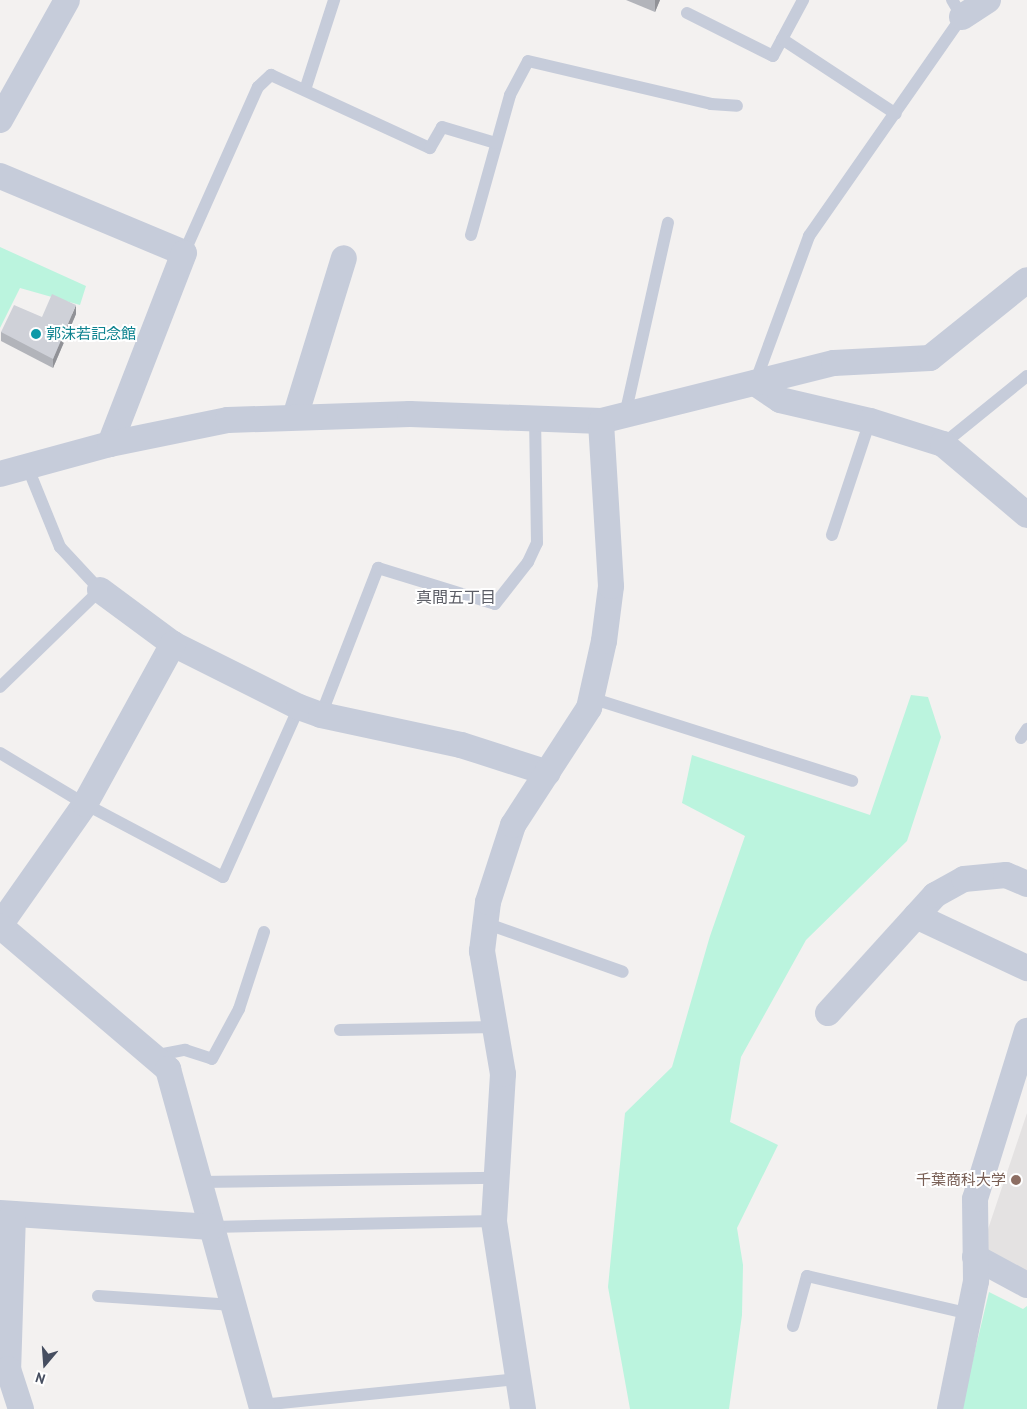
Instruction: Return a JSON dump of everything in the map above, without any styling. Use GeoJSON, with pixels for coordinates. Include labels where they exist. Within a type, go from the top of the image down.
{"type":"FeatureCollection","features":[{"type":"Feature","properties":{"kind":"street"},"geometry":{"type":"LineString","coordinates":[[0,120],[67,0]]}},
{"type":"Feature","properties":{"kind":"street"},"geometry":{"type":"LineString","coordinates":[[957,8],[988,0]]}},
{"type":"Feature","properties":{"kind":"street"},"geometry":{"type":"LineString","coordinates":[[0,176],[184,253],[110,444]]}},
{"type":"Feature","properties":{"kind":"street"},"geometry":{"type":"LineString","coordinates":[[296,417],[344,258]]}},
{"type":"Feature","properties":{"kind":"street"},"geometry":{"type":"LineString","coordinates":[[0,474],[28,468],[110,444],[228,420],[410,414],[535,419],[613,418],[834,363],[930,358],[1027,280]]}},
{"type":"Feature","properties":{"kind":"street"},"geometry":{"type":"LineString","coordinates":[[755,383],[780,400],[870,421],[943,444],[1027,515]]}},
{"type":"Feature","properties":{"kind":"street"},"geometry":{"type":"LineString","coordinates":[[524,1409],[494,1221],[503,1074],[482,951],[488,902],[512,825],[589,708],[611,586],[613,418]]}},
{"type":"Feature","properties":{"kind":"street"},"geometry":{"type":"LineString","coordinates":[[100,590],[173,644],[310,711],[461,745],[548,773]]}},
{"type":"Feature","properties":{"kind":"street"},"geometry":{"type":"LineString","coordinates":[[173,644],[85,804],[0,926],[168,1069],[262,1407]]}},
{"type":"Feature","properties":{"kind":"street"},"geometry":{"type":"LineString","coordinates":[[828,1013],[935,895],[964,879],[1006,875],[1027,884]]}},
{"type":"Feature","properties":{"kind":"street"},"geometry":{"type":"LineString","coordinates":[[916,916],[1027,968]]}},
{"type":"Feature","properties":{"kind":"street"},"geometry":{"type":"LineString","coordinates":[[950,1409],[976,1282],[975,1199],[1027,1032]]}},
{"type":"Feature","properties":{"kind":"street"},"geometry":{"type":"LineString","coordinates":[[21,1409],[8,1369],[6,1214],[212,1227]]}},
{"type":"Feature","properties":{"kind":"street"},"geometry":{"type":"LineString","coordinates":[[975,1257],[1027,1285]]}},
{"type":"Feature","properties":{"kind":"lane"},"geometry":{"type":"LineString","coordinates":[[305,90],[334,0]]}},
{"type":"Feature","properties":{"kind":"lane"},"geometry":{"type":"LineString","coordinates":[[687,13],[773,56],[803,0]]}},
{"type":"Feature","properties":{"kind":"lane"},"geometry":{"type":"LineString","coordinates":[[755,383],[808,236],[842,184],[896,114],[957,8]]}},
{"type":"Feature","properties":{"kind":"lane"},"geometry":{"type":"LineString","coordinates":[[782,39],[896,114]]}},
{"type":"Feature","properties":{"kind":"lane"},"geometry":{"type":"LineString","coordinates":[[471,235],[510,95],[528,61],[711,104],[737,106]]}},
{"type":"Feature","properties":{"kind":"lane"},"geometry":{"type":"LineString","coordinates":[[184,253],[258,87],[272,75],[430,148],[442,127],[496,143]]}},
{"type":"Feature","properties":{"kind":"lane"},"geometry":{"type":"LineString","coordinates":[[613,418],[668,222]]}},
{"type":"Feature","properties":{"kind":"lane"},"geometry":{"type":"LineString","coordinates":[[943,444],[1027,376]]}},
{"type":"Feature","properties":{"kind":"lane"},"geometry":{"type":"LineString","coordinates":[[0,753],[85,804],[223,877],[310,711],[378,568],[495,604],[528,562],[537,543],[535,419]]}},
{"type":"Feature","properties":{"kind":"lane"},"geometry":{"type":"LineString","coordinates":[[832,535],[870,421]]}},
{"type":"Feature","properties":{"kind":"lane"},"geometry":{"type":"LineString","coordinates":[[0,687],[100,590],[60,547],[28,468]]}},
{"type":"Feature","properties":{"kind":"lane"},"geometry":{"type":"LineString","coordinates":[[591,698],[852,781]]}},
{"type":"Feature","properties":{"kind":"lane"},"geometry":{"type":"LineString","coordinates":[[485,923],[623,972]]}},
{"type":"Feature","properties":{"kind":"lane"},"geometry":{"type":"LineString","coordinates":[[153,1056],[185,1050],[212,1059],[239,1008],[264,932]]}},
{"type":"Feature","properties":{"kind":"lane"},"geometry":{"type":"LineString","coordinates":[[340,1030],[495,1027]]}},
{"type":"Feature","properties":{"kind":"lane"},"geometry":{"type":"LineString","coordinates":[[200,1182],[497,1178]]}},
{"type":"Feature","properties":{"kind":"lane"},"geometry":{"type":"LineString","coordinates":[[212,1227],[494,1221]]}},
{"type":"Feature","properties":{"kind":"lane"},"geometry":{"type":"LineString","coordinates":[[793,1326],[807,1276],[970,1314]]}},
{"type":"Feature","properties":{"kind":"lane"},"geometry":{"type":"LineString","coordinates":[[98,1296],[234,1305]]}},
{"type":"Feature","properties":{"kind":"lane"},"geometry":{"type":"LineString","coordinates":[[262,1407],[519,1379]]}},
{"type":"Feature","properties":{"kind":"shaded area","name":"千葉商科大学"},"geometry":{"type":"Polygon","coordinates":[[[1027,1113],[1027,1271],[982,1247],[1027,1113]]]}},
{"type":"Feature","properties":{"kind":"green space"},"geometry":{"type":"Polygon","coordinates":[[[0,247],[86,286],[80,305],[20,288],[0,328],[0,247]]]}},
{"type":"Feature","properties":{"kind":"green space"},"geometry":{"type":"Polygon","coordinates":[[[911,695],[928,697],[941,737],[907,841],[806,940],[741,1057],[730,1122],[778,1145],[737,1228],[743,1265],[742,1315],[729,1409],[630,1409],[608,1287],[625,1113],[672,1067],[710,936],[745,836],[682,803],[692,755],[870,815],[911,695]]]}},
{"type":"Feature","properties":{"kind":"green space"},"geometry":{"type":"Polygon","coordinates":[[[989,1292],[1023,1309],[1027,1306],[1027,1409],[961,1409],[989,1292]]]}},
{"type":"Feature","properties":{"kind":"building","name":"郭沫若記念館"},"geometry":{"type":"Polygon","coordinates":[[[52,294],[76,305],[53,359],[1,332],[14,305],[42,317],[52,294]]]}},
{"type":"Feature","properties":{"kind":"place","name":"郭沫若記念館"},"geometry":{"type":"Point","coordinates":[36,334]}},
{"type":"Feature","properties":{"kind":"place","name":"千葉商科大学"},"geometry":{"type":"Point","coordinates":[1016,1180]}},
{"type":"Feature","properties":{"kind":"district","name":"真間五丁目"},"geometry":{"type":"Point","coordinates":[456,597]}}]}
